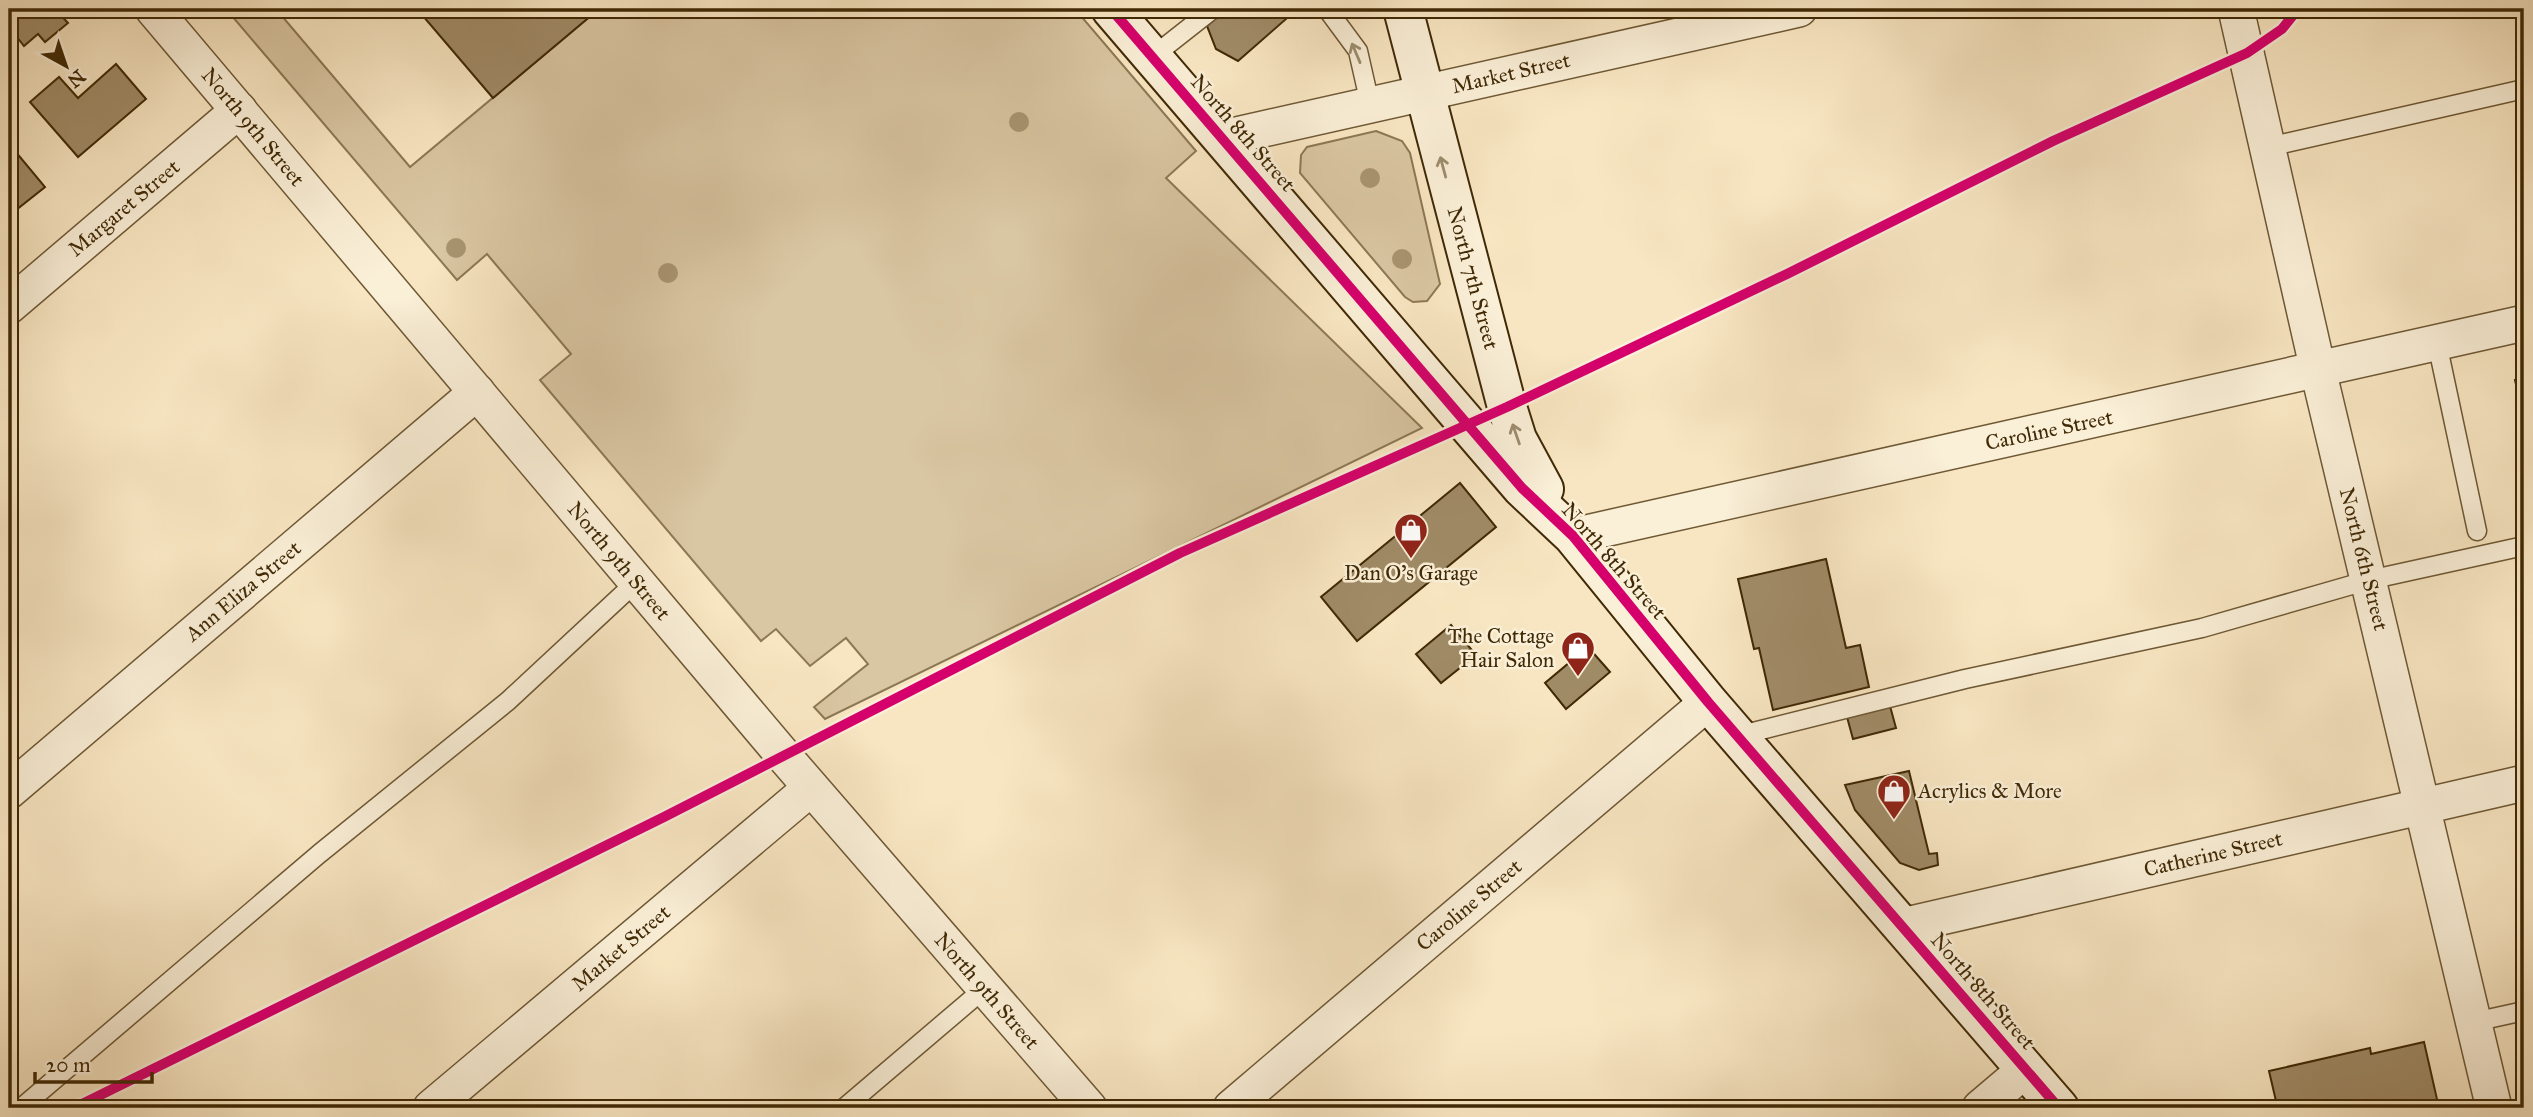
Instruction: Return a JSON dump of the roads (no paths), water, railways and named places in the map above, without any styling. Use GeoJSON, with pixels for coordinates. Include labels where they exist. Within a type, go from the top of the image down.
{"type":"FeatureCollection","features":[{"type":"Feature","properties":{"kind":"street","name":"North 9th Street"},"geometry":{"type":"LineString","coordinates":[[153,9],[811,788],[1089,1108]]}},
{"type":"Feature","properties":{"kind":"street","name":"North 8th Street"},"geometry":{"type":"LineString","coordinates":[[1111,9],[1514,479],[1573,536],[1708,702],[2059,1108]]}},
{"type":"Feature","properties":{"kind":"street","name":"North 7th Street"},"geometry":{"type":"LineString","coordinates":[[1403,9],[1517,439],[1528,464],[1573,536]]}},
{"type":"Feature","properties":{"kind":"street","name":"Market Street"},"geometry":{"type":"LineString","coordinates":[[1223,138],[1799,9]]}},
{"type":"Feature","properties":{"kind":"street","name":"North 6th Street"},"geometry":{"type":"LineString","coordinates":[[2236,9],[2318,370],[2494,1108]]}},
{"type":"Feature","properties":{"kind":"street","name":"Margaret Street"},"geometry":{"type":"LineString","coordinates":[[9,306],[239,110]]}},
{"type":"Feature","properties":{"kind":"street","name":"Caroline Street"},"geometry":{"type":"LineString","coordinates":[[1573,536],[2524,323]]}},
{"type":"Feature","properties":{"kind":"street","name":"Ann Eliza Street"},"geometry":{"type":"LineString","coordinates":[[9,791],[477,392]]}},
{"type":"Feature","properties":{"kind":"street","name":"Caroline Street"},"geometry":{"type":"LineString","coordinates":[[1231,1108],[1708,702]]}},
{"type":"Feature","properties":{"kind":"street","name":"Catherine Street"},"geometry":{"type":"LineString","coordinates":[[1902,926],[2524,783]]}},
{"type":"Feature","properties":{"kind":"street","name":"Market Street"},"geometry":{"type":"LineString","coordinates":[[431,1108],[811,788]]}},
{"type":"Feature","properties":{"kind":"street"},"geometry":{"type":"LineString","coordinates":[[1980,1108],[2026,1069]]}},
{"type":"Feature","properties":{"kind":"lane"},"geometry":{"type":"LineString","coordinates":[[1153,57],[1213,9]]}},
{"type":"Feature","properties":{"kind":"lane"},"geometry":{"type":"LineString","coordinates":[[1327,9],[1358,51],[1370,104]]}},
{"type":"Feature","properties":{"kind":"lane"},"geometry":{"type":"LineString","coordinates":[[2268,147],[2524,89]]}},
{"type":"Feature","properties":{"kind":"lane"},"geometry":{"type":"LineString","coordinates":[[2437,343],[2477,531]]}},
{"type":"Feature","properties":{"kind":"lane"},"geometry":{"type":"LineString","coordinates":[[1737,736],[1965,679],[2202,628],[2369,580],[2524,546]]}},
{"type":"Feature","properties":{"kind":"lane"},"geometry":{"type":"LineString","coordinates":[[21,1108],[319,854],[508,701],[636,582]]}},
{"type":"Feature","properties":{"kind":"lane"},"geometry":{"type":"LineString","coordinates":[[844,1108],[985,988]]}},
{"type":"Feature","properties":{"kind":"lane"},"geometry":{"type":"LineString","coordinates":[[2474,1022],[2524,1011]]}},
{"type":"Feature","properties":{"kind":"place","name":"Dan O's Garage"},"geometry":{"type":"Point","coordinates":[1411,560]}},
{"type":"Feature","properties":{"kind":"place","name":"The Cottage Hair Salon"},"geometry":{"type":"Point","coordinates":[1578,678]}},
{"type":"Feature","properties":{"kind":"place","name":"Acrylics & More"},"geometry":{"type":"Point","coordinates":[1894,821]}}]}
